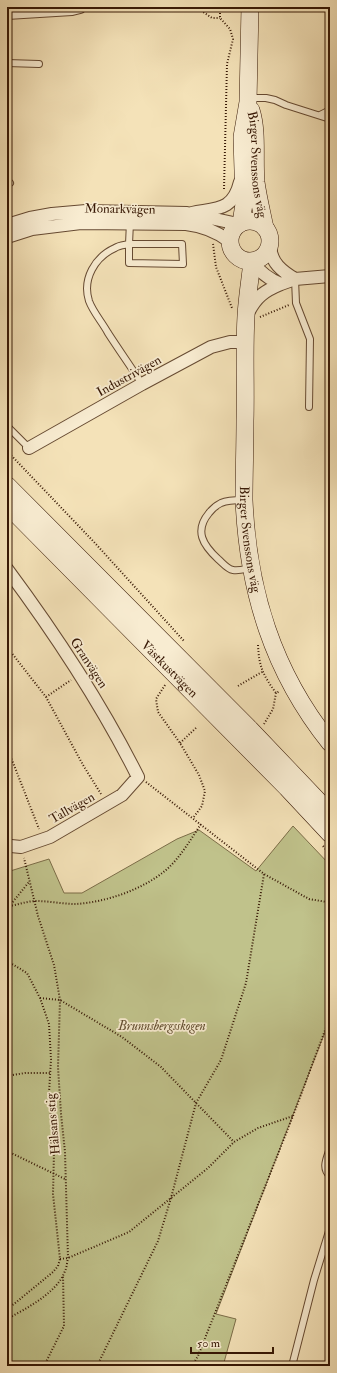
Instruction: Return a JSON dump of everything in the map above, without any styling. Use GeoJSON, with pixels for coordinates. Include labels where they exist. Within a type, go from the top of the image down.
{"type":"FeatureCollection","features":[{"type":"Feature","properties":{"kind":"street"},"geometry":{"type":"LineString","coordinates":[[7,13],[72,9],[80,7]]}},
{"type":"Feature","properties":{"kind":"street","name":"Birger Svenssons väg"},"geometry":{"type":"LineString","coordinates":[[240,224],[244,204],[242,137],[248,100],[250,7]]}},
{"type":"Feature","properties":{"kind":"street","name":"Birger Svenssons väg"},"geometry":{"type":"LineString","coordinates":[[248,100],[254,124],[258,198],[265,228],[270,237],[270,246]]}},
{"type":"Feature","properties":{"kind":"street","name":"Monarkvägen"},"geometry":{"type":"LineString","coordinates":[[7,237],[32,229],[81,222],[187,213],[221,207],[229,204],[235,197],[243,167]]}},
{"type":"Feature","properties":{"kind":"street","name":"Monarkvägen"},"geometry":{"type":"LineString","coordinates":[[7,225],[30,218],[52,214],[86,212],[196,225],[214,231],[232,248]]}},
{"type":"Feature","properties":{"kind":"street","name":"Monarkvägen"},"geometry":{"type":"LineString","coordinates":[[187,213],[240,224]]}},
{"type":"Feature","properties":{"kind":"street","name":"Birger Svenssons väg"},"geometry":{"type":"LineString","coordinates":[[246,316],[232,248],[232,232],[240,224],[254,221],[265,228]]}},
{"type":"Feature","properties":{"kind":"street"},"geometry":{"type":"LineString","coordinates":[[232,248],[242,260],[252,262],[261,258],[268,251],[270,246]]}},
{"type":"Feature","properties":{"kind":"street"},"geometry":{"type":"LineString","coordinates":[[270,246],[274,261],[295,279]]}},
{"type":"Feature","properties":{"kind":"street"},"geometry":{"type":"LineString","coordinates":[[252,262],[266,277],[280,284]]}},
{"type":"Feature","properties":{"kind":"street","name":"Birger Svenssons väg"},"geometry":{"type":"LineString","coordinates":[[252,262],[246,316],[244,500],[252,568],[259,601],[277,657],[290,685],[303,706],[330,743]]}},
{"type":"Feature","properties":{"kind":"street"},"geometry":{"type":"LineString","coordinates":[[246,316],[260,295],[267,289],[295,279],[330,276]]}},
{"type":"Feature","properties":{"kind":"street","name":"Industrivägen"},"geometry":{"type":"LineString","coordinates":[[30,448],[210,347],[230,342],[246,342]]}},
{"type":"Feature","properties":{"kind":"street","name":"Västkustvägen"},"geometry":{"type":"LineString","coordinates":[[7,485],[250,729],[330,813]]}},
{"type":"Feature","properties":{"kind":"street","name":"Västkustvägen"},"geometry":{"type":"LineString","coordinates":[[7,505],[288,788],[330,834]]}},
{"type":"Feature","properties":{"kind":"street","name":"Granvägen"},"geometry":{"type":"LineString","coordinates":[[7,569],[47,623],[96,700],[138,777]]}},
{"type":"Feature","properties":{"kind":"street","name":"Tallvägen"},"geometry":{"type":"LineString","coordinates":[[16,846],[50,837],[122,795],[138,777]]}},
{"type":"Feature","properties":{"kind":"lane"},"geometry":{"type":"LineString","coordinates":[[7,63],[39,64]]}},
{"type":"Feature","properties":{"kind":"lane"},"geometry":{"type":"LineString","coordinates":[[248,100],[266,98],[275,100],[330,119]]}},
{"type":"Feature","properties":{"kind":"lane"},"geometry":{"type":"LineString","coordinates":[[320,116],[330,110]]}},
{"type":"Feature","properties":{"kind":"lane"},"geometry":{"type":"LineString","coordinates":[[130,218],[130,244],[129,263],[182,264],[182,244],[130,244],[116,247],[107,252],[95,265],[87,282],[88,294],[94,311],[142,384]]}},
{"type":"Feature","properties":{"kind":"lane"},"geometry":{"type":"LineString","coordinates":[[295,279],[296,303],[310,339],[309,407]]}},
{"type":"Feature","properties":{"kind":"lane"},"geometry":{"type":"LineString","coordinates":[[7,426],[30,448]]}},
{"type":"Feature","properties":{"kind":"lane"},"geometry":{"type":"LineString","coordinates":[[244,500],[221,503],[213,509],[207,516],[202,526],[201,534],[209,551],[231,570],[252,568]]}},
{"type":"Feature","properties":{"kind":"lane"},"geometry":{"type":"LineString","coordinates":[[330,1148],[325,1162],[325,1168],[330,1176]]}},
{"type":"Feature","properties":{"kind":"lane"},"geometry":{"type":"LineString","coordinates":[[292,1366],[314,1280],[330,1228]]}},
{"type":"Feature","properties":{"kind":"path"},"geometry":{"type":"LineString","coordinates":[[196,7],[212,18],[220,18]]}},
{"type":"Feature","properties":{"kind":"path"},"geometry":{"type":"LineString","coordinates":[[246,316],[262,317],[296,303]]}},
{"type":"Feature","properties":{"kind":"path"},"geometry":{"type":"LineString","coordinates":[[7,451],[94,542],[184,641]]}},
{"type":"Feature","properties":{"kind":"path"},"geometry":{"type":"LineString","coordinates":[[7,647],[46,697],[83,765],[107,804]]}},
{"type":"Feature","properties":{"kind":"path"},"geometry":{"type":"LineString","coordinates":[[238,686],[262,672]]}},
{"type":"Feature","properties":{"kind":"path"},"geometry":{"type":"LineString","coordinates":[[46,697],[79,674]]}},
{"type":"Feature","properties":{"kind":"path"},"geometry":{"type":"LineString","coordinates":[[165,685],[156,699],[158,712],[199,775],[205,791],[202,806],[193,818]]}},
{"type":"Feature","properties":{"kind":"path"},"geometry":{"type":"LineString","coordinates":[[260,720],[264,724],[272,709],[276,693]]}},
{"type":"Feature","properties":{"kind":"path"},"geometry":{"type":"LineString","coordinates":[[180,744],[197,727]]}},
{"type":"Feature","properties":{"kind":"path"},"geometry":{"type":"LineString","coordinates":[[7,752],[12,760],[43,839]]}},
{"type":"Feature","properties":{"kind":"path"},"geometry":{"type":"LineString","coordinates":[[138,777],[157,789],[264,874],[309,899],[327,902],[330,900]]}},
{"type":"Feature","properties":{"kind":"path"},"geometry":{"type":"LineString","coordinates":[[9,906],[36,901],[75,904],[102,900],[135,888],[153,879],[166,870],[174,862],[201,824]]}},
{"type":"Feature","properties":{"kind":"path","name":"Hälsans stig"},"geometry":{"type":"LineString","coordinates":[[7,1319],[41,1300],[63,1275],[66,1270],[68,1258],[65,1152],[58,1067],[60,1000],[54,965],[38,916],[36,901],[16,846]]}},
{"type":"Feature","properties":{"kind":"path"},"geometry":{"type":"LineString","coordinates":[[97,1366],[158,1241],[196,1103],[221,1060],[246,983],[264,874]]}},
{"type":"Feature","properties":{"kind":"path"},"geometry":{"type":"LineString","coordinates":[[7,909],[30,882]]}},
{"type":"Feature","properties":{"kind":"path"},"geometry":{"type":"LineString","coordinates":[[7,961],[27,973],[40,998],[49,1024],[51,1060],[49,1093],[54,1152],[54,1194],[60,1259],[58,1266],[53,1272],[7,1308]]}},
{"type":"Feature","properties":{"kind":"path"},"geometry":{"type":"LineString","coordinates":[[40,998],[60,1000],[122,1038],[161,1066],[234,1142]]}},
{"type":"Feature","properties":{"kind":"path"},"geometry":{"type":"LineString","coordinates":[[192,1366],[198,1356],[293,1116],[330,1017]]}},
{"type":"Feature","properties":{"kind":"path"},"geometry":{"type":"LineString","coordinates":[[7,1076],[25,1073],[50,1073]]}},
{"type":"Feature","properties":{"kind":"path"},"geometry":{"type":"LineString","coordinates":[[60,1259],[68,1258],[129,1232],[208,1168],[234,1142],[258,1128],[293,1116]]}},
{"type":"Feature","properties":{"kind":"path"},"geometry":{"type":"LineString","coordinates":[[7,1151],[65,1179]]}},
{"type":"Feature","properties":{"kind":"path"},"geometry":{"type":"LineString","coordinates":[[44,1366],[64,1326],[63,1275]]}},
{"type":"Feature","properties":{"kind":"green space","name":"Brunnsbergsskogen"},"geometry":{"type":"Polygon","coordinates":[[[293,826],[330,865],[330,1019],[216,1314],[236,1319],[223,1366],[7,1366],[7,872],[49,859],[64,893],[82,893],[177,839],[199,830],[256,871],[293,826]]]}}]}
